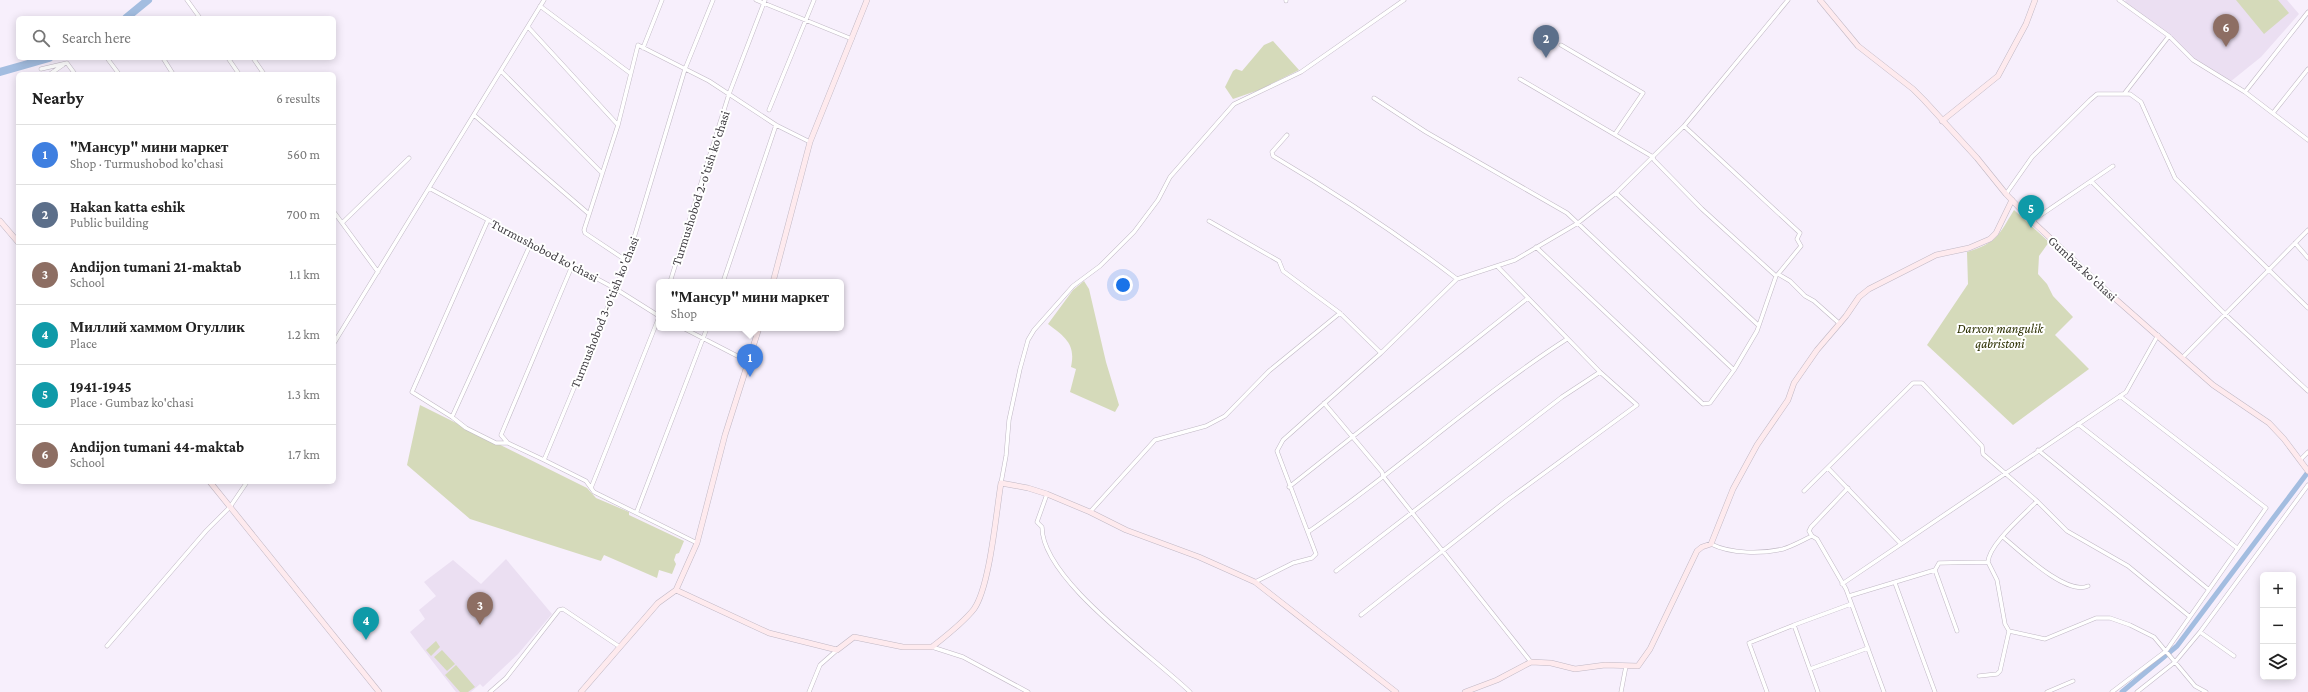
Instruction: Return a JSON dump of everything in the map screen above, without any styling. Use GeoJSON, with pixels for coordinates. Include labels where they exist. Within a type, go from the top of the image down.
{"type":"FeatureCollection","features":[{"type":"Feature","properties":{"kind":"street"},"geometry":{"type":"LineString","coordinates":[[187,0],[199,16]]}},
{"type":"Feature","properties":{"kind":"street"},"geometry":{"type":"LineString","coordinates":[[336,340],[544,0]]}},
{"type":"Feature","properties":{"kind":"street"},"geometry":{"type":"LineString","coordinates":[[643,48],[662,0]]}},
{"type":"Feature","properties":{"kind":"street","name":"Turmushobod 3-o'tish ko'chasi"},"geometry":{"type":"LineString","coordinates":[[544,460],[627,261],[685,69],[713,0]]}},
{"type":"Feature","properties":{"kind":"street"},"geometry":{"type":"LineString","coordinates":[[756,0],[765,2],[852,39]]}},
{"type":"Feature","properties":{"kind":"street"},"geometry":{"type":"LineString","coordinates":[[770,110],[814,0]]}},
{"type":"Feature","properties":{"kind":"street"},"geometry":{"type":"LineString","coordinates":[[774,279],[810,142],[867,0]]}},
{"type":"Feature","properties":{"kind":"street"},"geometry":{"type":"LineString","coordinates":[[932,647],[974,609],[981,594],[992,546],[1006,456],[1009,420],[1028,340],[1034,330],[1073,286],[1100,266],[1134,232],[1158,200],[1170,177],[1234,104],[1301,72],[1404,0]]}},
{"type":"Feature","properties":{"kind":"street"},"geometry":{"type":"LineString","coordinates":[[1255,582],[1294,563],[1314,557],[1315,550],[1289,487],[1277,452],[1278,446],[1381,353],[1457,279],[1515,260],[1578,222],[1616,193],[1684,126],[1788,0]]}},
{"type":"Feature","properties":{"kind":"street","name":"Gumbaz ko'chasi"},"geometry":{"type":"LineString","coordinates":[[1820,0],[1858,46],[1913,89],[1977,158],[2006,194],[2032,221],[2213,385],[2269,423],[2306,469]]}},
{"type":"Feature","properties":{"kind":"street"},"geometry":{"type":"LineString","coordinates":[[1942,121],[1998,76],[2026,24],[2035,0]]}},
{"type":"Feature","properties":{"kind":"street"},"geometry":{"type":"LineString","coordinates":[[2119,0],[2169,36],[2193,60],[2245,92],[2308,140]]}},
{"type":"Feature","properties":{"kind":"street","name":"Turmushobod 2-o'tish ko'chasi"},"geometry":{"type":"LineString","coordinates":[[671,279],[730,94],[765,2]]}},
{"type":"Feature","properties":{"kind":"street"},"geometry":{"type":"LineString","coordinates":[[540,6],[630,73]]}},
{"type":"Feature","properties":{"kind":"street"},"geometry":{"type":"LineString","coordinates":[[2245,92],[2308,12]]}},
{"type":"Feature","properties":{"kind":"street"},"geometry":{"type":"LineString","coordinates":[[528,27],[618,125]]}},
{"type":"Feature","properties":{"kind":"street"},"geometry":{"type":"LineString","coordinates":[[2124,94],[2169,36]]}},
{"type":"Feature","properties":{"kind":"street"},"geometry":{"type":"LineString","coordinates":[[627,261],[585,233],[589,214],[618,125],[638,45],[730,94],[776,125],[810,142]]}},
{"type":"Feature","properties":{"kind":"street"},"geometry":{"type":"LineString","coordinates":[[1561,45],[1643,93],[1615,134]]}},
{"type":"Feature","properties":{"kind":"street"},"geometry":{"type":"LineString","coordinates":[[108,60],[117,72]]}},
{"type":"Feature","properties":{"kind":"street"},"geometry":{"type":"LineString","coordinates":[[164,60],[172,72]]}},
{"type":"Feature","properties":{"kind":"street"},"geometry":{"type":"LineString","coordinates":[[229,60],[238,72]]}},
{"type":"Feature","properties":{"kind":"street"},"geometry":{"type":"LineString","coordinates":[[254,60],[263,72]]}},
{"type":"Feature","properties":{"kind":"street"},"geometry":{"type":"LineString","coordinates":[[41,69],[66,64]]}},
{"type":"Feature","properties":{"kind":"street"},"geometry":{"type":"LineString","coordinates":[[53,72],[66,64]]}},
{"type":"Feature","properties":{"kind":"street"},"geometry":{"type":"LineString","coordinates":[[66,64],[73,72]]}},
{"type":"Feature","properties":{"kind":"street"},"geometry":{"type":"LineString","coordinates":[[2273,113],[2308,69]]}},
{"type":"Feature","properties":{"kind":"street"},"geometry":{"type":"LineString","coordinates":[[501,71],[602,172]]}},
{"type":"Feature","properties":{"kind":"street"},"geometry":{"type":"LineString","coordinates":[[1520,79],[1653,156],[1654,160],[1702,209],[1777,275],[1840,324]]}},
{"type":"Feature","properties":{"kind":"street"},"geometry":{"type":"LineString","coordinates":[[2006,194],[2032,157],[2097,94],[2130,94],[2141,102],[2175,178],[2308,308]]}},
{"type":"Feature","properties":{"kind":"street"},"geometry":{"type":"LineString","coordinates":[[1374,98],[1426,132],[1567,213],[1734,370]]}},
{"type":"Feature","properties":{"kind":"street"},"geometry":{"type":"LineString","coordinates":[[474,115],[589,214]]}},
{"type":"Feature","properties":{"kind":"street"},"geometry":{"type":"LineString","coordinates":[[724,279],[776,125]]}},
{"type":"Feature","properties":{"kind":"street"},"geometry":{"type":"LineString","coordinates":[[1536,247],[1703,404],[1710,403],[1749,348],[1777,275],[1801,246],[1797,239],[1800,233],[1684,126]]}},
{"type":"Feature","properties":{"kind":"street"},"geometry":{"type":"LineString","coordinates":[[1287,134],[1272,152],[1273,156],[1338,195],[1400,236],[1457,279]]}},
{"type":"Feature","properties":{"kind":"street"},"geometry":{"type":"LineString","coordinates":[[342,223],[409,158]]}},
{"type":"Feature","properties":{"kind":"street"},"geometry":{"type":"LineString","coordinates":[[2032,221],[2113,166]]}},
{"type":"Feature","properties":{"kind":"street"},"geometry":{"type":"LineString","coordinates":[[2091,181],[2226,315],[2308,390]]}},
{"type":"Feature","properties":{"kind":"street","name":"Turmushobod ko'chasi"},"geometry":{"type":"LineString","coordinates":[[429,188],[616,289],[656,314]]}},
{"type":"Feature","properties":{"kind":"street"},"geometry":{"type":"LineString","coordinates":[[1616,193],[1758,325]]}},
{"type":"Feature","properties":{"kind":"street"},"geometry":{"type":"LineString","coordinates":[[1711,544],[1733,488],[1757,445],[1788,400],[1794,383],[1817,350],[1840,324],[1859,297],[1869,288],[1936,255],[1969,248],[1990,239],[1996,233],[2012,200]]}},
{"type":"Feature","properties":{"kind":"street"},"geometry":{"type":"LineString","coordinates":[[336,215],[378,272]]}},
{"type":"Feature","properties":{"kind":"street"},"geometry":{"type":"LineString","coordinates":[[0,220],[16,240]]}},
{"type":"Feature","properties":{"kind":"street"},"geometry":{"type":"LineString","coordinates":[[488,220],[412,392],[452,417],[466,428],[496,443],[508,443]]}},
{"type":"Feature","properties":{"kind":"street"},"geometry":{"type":"LineString","coordinates":[[1209,221],[1279,261],[1284,271],[1340,313],[1381,353]]}},
{"type":"Feature","properties":{"kind":"street"},"geometry":{"type":"LineString","coordinates":[[2182,358],[2308,230]]}},
{"type":"Feature","properties":{"kind":"street"},"geometry":{"type":"LineString","coordinates":[[452,417],[531,243]]}},
{"type":"Feature","properties":{"kind":"street"},"geometry":{"type":"LineString","coordinates":[[2295,243],[2308,258]]}},
{"type":"Feature","properties":{"kind":"street"},"geometry":{"type":"LineString","coordinates":[[572,266],[501,435],[508,443],[586,481],[594,492],[637,511],[696,543]]}},
{"type":"Feature","properties":{"kind":"street"},"geometry":{"type":"LineString","coordinates":[[1361,615],[1506,500],[1636,406],[1635,401],[1600,372],[1497,266]]}},
{"type":"Feature","properties":{"kind":"street"},"geometry":{"type":"LineString","coordinates":[[1289,487],[1528,298]]}},
{"type":"Feature","properties":{"kind":"street"},"geometry":{"type":"LineString","coordinates":[[1090,512],[1155,440],[1206,426],[1225,416],[1269,371],[1340,313]]}},
{"type":"Feature","properties":{"kind":"street"},"geometry":{"type":"LineString","coordinates":[[591,488],[656,324]]}},
{"type":"Feature","properties":{"kind":"street"},"geometry":{"type":"LineString","coordinates":[[688,331],[749,362]]}},
{"type":"Feature","properties":{"kind":"street"},"geometry":{"type":"LineString","coordinates":[[637,511],[706,331]]}},
{"type":"Feature","properties":{"kind":"street"},"geometry":{"type":"LineString","coordinates":[[581,692],[658,603],[676,590],[696,543],[725,435],[758,331]]}},
{"type":"Feature","properties":{"kind":"street"},"geometry":{"type":"LineString","coordinates":[[1842,584],[2005,472],[2126,392],[2158,335]]}},
{"type":"Feature","properties":{"kind":"street"},"geometry":{"type":"LineString","coordinates":[[1308,532],[1529,363],[1567,338]]}},
{"type":"Feature","properties":{"kind":"street"},"geometry":{"type":"LineString","coordinates":[[1336,571],[1562,397],[1600,372]]}},
{"type":"Feature","properties":{"kind":"street"},"geometry":{"type":"LineString","coordinates":[[1804,491],[1916,382],[1926,386],[1982,446],[1983,454],[2037,501],[2067,531],[2128,566],[2189,616]]}},
{"type":"Feature","properties":{"kind":"street"},"geometry":{"type":"LineString","coordinates":[[2120,396],[2270,510]]}},
{"type":"Feature","properties":{"kind":"street"},"geometry":{"type":"LineString","coordinates":[[1324,404],[1382,472],[1383,476],[1412,513],[1531,662]]}},
{"type":"Feature","properties":{"kind":"street"},"geometry":{"type":"LineString","coordinates":[[2078,424],[2237,548]]}},
{"type":"Feature","properties":{"kind":"street"},"geometry":{"type":"LineString","coordinates":[[2038,450],[2208,589]]}},
{"type":"Feature","properties":{"kind":"street"},"geometry":{"type":"LineString","coordinates":[[2300,460],[2308,452]]}},
{"type":"Feature","properties":{"kind":"street"},"geometry":{"type":"LineString","coordinates":[[1828,468],[1901,544]]}},
{"type":"Feature","properties":{"kind":"street"},"geometry":{"type":"LineString","coordinates":[[1001,483],[1028,488],[1046,494],[1090,512],[1126,530],[1199,557],[1255,582],[1396,692]]}},
{"type":"Feature","properties":{"kind":"street"},"geometry":{"type":"LineString","coordinates":[[212,484],[379,692]]}},
{"type":"Feature","properties":{"kind":"street"},"geometry":{"type":"LineString","coordinates":[[107,646],[206,531],[230,507],[246,484]]}},
{"type":"Feature","properties":{"kind":"street"},"geometry":{"type":"LineString","coordinates":[[2137,692],[2174,661],[2200,632],[2308,485]]}},
{"type":"Feature","properties":{"kind":"street"},"geometry":{"type":"LineString","coordinates":[[1848,488],[1811,527],[1809,531],[1820,543],[1849,596],[1884,692]]}},
{"type":"Feature","properties":{"kind":"street"},"geometry":{"type":"LineString","coordinates":[[1046,494],[1037,522],[1042,527],[1043,537],[1052,556],[1066,577],[1101,616],[1190,692]]}},
{"type":"Feature","properties":{"kind":"street"},"geometry":{"type":"LineString","coordinates":[[1979,676],[1995,674],[2000,671],[2009,631],[2005,624],[1997,580],[1988,562],[1990,554],[2003,537],[2037,501]]}},
{"type":"Feature","properties":{"kind":"street"},"geometry":{"type":"LineString","coordinates":[[2112,692],[2167,652],[2189,616],[2266,508]]}},
{"type":"Feature","properties":{"kind":"street"},"geometry":{"type":"LineString","coordinates":[[1465,692],[1497,680],[1531,662],[1551,663],[1575,669],[1605,664],[1638,666],[1642,662],[1697,551],[1702,547],[1711,544],[1740,551],[1783,549],[1812,536]]}},
{"type":"Feature","properties":{"kind":"street"},"geometry":{"type":"LineString","coordinates":[[2003,537],[2038,566],[2067,585],[2079,588],[2088,586]]}},
{"type":"Feature","properties":{"kind":"street"},"geometry":{"type":"LineString","coordinates":[[1849,596],[1935,570],[1938,565],[1942,563],[1988,562]]}},
{"type":"Feature","properties":{"kind":"street"},"geometry":{"type":"LineString","coordinates":[[1935,570],[1957,631]]}},
{"type":"Feature","properties":{"kind":"street"},"geometry":{"type":"LineString","coordinates":[[1895,583],[1935,692]]}},
{"type":"Feature","properties":{"kind":"street"},"geometry":{"type":"LineString","coordinates":[[676,590],[769,632],[837,650]]}},
{"type":"Feature","properties":{"kind":"street"},"geometry":{"type":"LineString","coordinates":[[1767,692],[1749,643],[1851,604]]}},
{"type":"Feature","properties":{"kind":"street"},"geometry":{"type":"LineString","coordinates":[[490,692],[506,678],[559,610],[562,609],[620,647]]}},
{"type":"Feature","properties":{"kind":"street"},"geometry":{"type":"LineString","coordinates":[[2009,631],[2046,639],[2096,618],[2110,618],[2130,625],[2154,637],[2195,686],[2206,692]]}},
{"type":"Feature","properties":{"kind":"street"},"geometry":{"type":"LineString","coordinates":[[1794,625],[1818,692]]}},
{"type":"Feature","properties":{"kind":"street"},"geometry":{"type":"LineString","coordinates":[[2200,632],[2234,656]]}},
{"type":"Feature","properties":{"kind":"street"},"geometry":{"type":"LineString","coordinates":[[809,692],[820,666],[854,637],[903,647],[932,647],[963,657],[1028,692]]}},
{"type":"Feature","properties":{"kind":"street"},"geometry":{"type":"LineString","coordinates":[[1810,669],[1868,648]]}},
{"type":"Feature","properties":{"kind":"street"},"geometry":{"type":"LineString","coordinates":[[1621,692],[1626,666]]}},
{"type":"Feature","properties":{"kind":"street"},"geometry":{"type":"LineString","coordinates":[[2047,692],[2072,681]]}},
{"type":"Feature","properties":{"kind":"shaded area"},"geometry":{"type":"Polygon","coordinates":[[[2126,0],[2287,0],[2299,14],[2261,57],[2230,82],[2194,59],[2171,36],[2124,2],[2126,0]]]}},
{"type":"Feature","properties":{"kind":"shaded area"},"geometry":{"type":"Polygon","coordinates":[[[506,559],[552,614],[518,654],[483,687],[480,684],[471,692],[456,692],[410,632],[425,619],[419,610],[436,596],[424,582],[453,560],[481,584],[506,559]]]}},
{"type":"Feature","properties":{"kind":"green space"},"geometry":{"type":"Polygon","coordinates":[[[2236,0],[2278,0],[2289,13],[2264,34],[2236,0]]]}},
{"type":"Feature","properties":{"kind":"green space"},"geometry":{"type":"Polygon","coordinates":[[[1273,41],[1299,70],[1259,90],[1233,99],[1225,87],[1233,71],[1236,69],[1242,71],[1264,45],[1273,41]]]}},
{"type":"Feature","properties":{"kind":"green space","name":"Darxon mangulik qabristoni"},"geometry":{"type":"Polygon","coordinates":[[[2014,210],[2049,242],[2039,256],[2038,274],[2047,284],[2053,296],[2073,317],[2055,335],[2089,369],[2013,425],[1927,345],[1968,284],[1967,252],[1985,245],[1996,237],[2014,210]]]}},
{"type":"Feature","properties":{"kind":"green space"},"geometry":{"type":"Polygon","coordinates":[[[1084,281],[1089,289],[1106,362],[1119,405],[1115,412],[1070,392],[1076,369],[1071,367],[1072,352],[1064,337],[1048,324],[1073,290],[1084,281]]]}},
{"type":"Feature","properties":{"kind":"green space"},"geometry":{"type":"Polygon","coordinates":[[[420,405],[587,488],[596,498],[629,512],[629,515],[684,541],[679,553],[676,554],[674,560],[676,564],[672,574],[659,570],[657,578],[604,555],[601,561],[470,519],[407,465],[420,405]]]}},
{"type":"Feature","properties":{"kind":"green space"},"geometry":{"type":"Polygon","coordinates":[[[436,641],[440,647],[431,656],[426,650],[436,641]]]}},
{"type":"Feature","properties":{"kind":"green space"},"geometry":{"type":"Polygon","coordinates":[[[442,650],[455,664],[447,671],[434,657],[442,650]]]}},
{"type":"Feature","properties":{"kind":"green space"},"geometry":{"type":"Polygon","coordinates":[[[456,665],[475,687],[468,692],[460,692],[445,675],[456,665]]]}},
{"type":"Feature","properties":{"kind":"waterway"},"geometry":{"type":"LineString","coordinates":[[128,16],[148,0]]}},
{"type":"Feature","properties":{"kind":"waterway"},"geometry":{"type":"LineString","coordinates":[[0,72],[42,60]]}},
{"type":"Feature","properties":{"kind":"waterway"},"geometry":{"type":"LineString","coordinates":[[2122,692],[2177,646],[2308,472]]}},
{"type":"Feature","properties":{"kind":"place","name":"Andijon tumani 44-maktab"},"geometry":{"type":"Point","coordinates":[2226,47]}},
{"type":"Feature","properties":{"kind":"place","name":"Hakan katta eshik"},"geometry":{"type":"Point","coordinates":[1546,58]}},
{"type":"Feature","properties":{"kind":"place","name":"1941-1945"},"geometry":{"type":"Point","coordinates":[2031,228]}},
{"type":"Feature","properties":{"kind":"place","name":"\"Мансур\" мини маркет"},"geometry":{"type":"Point","coordinates":[750,377]}},
{"type":"Feature","properties":{"kind":"place","name":"Andijon tumani 21-maktab"},"geometry":{"type":"Point","coordinates":[480,625]}},
{"type":"Feature","properties":{"kind":"place","name":"Миллий хаммом Огуллик"},"geometry":{"type":"Point","coordinates":[366,640]}}]}
